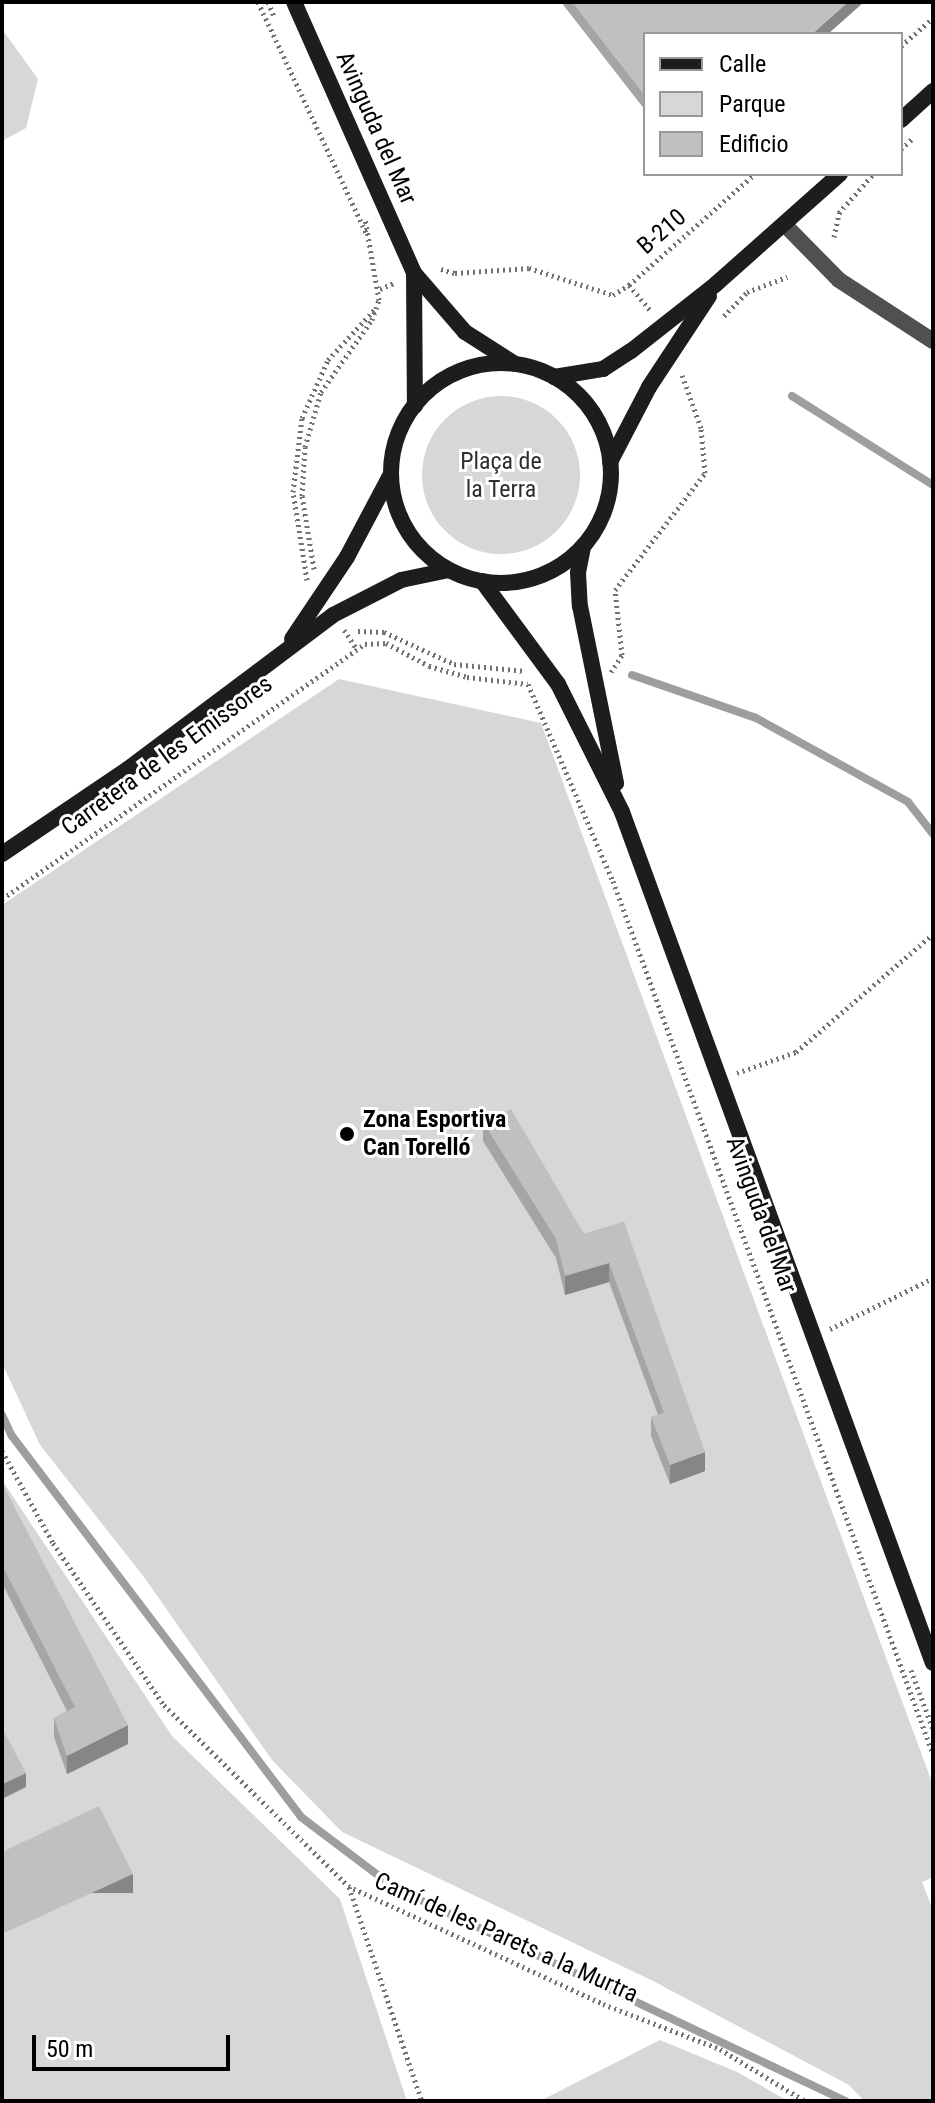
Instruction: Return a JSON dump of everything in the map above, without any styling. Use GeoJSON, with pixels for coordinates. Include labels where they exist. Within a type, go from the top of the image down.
{"type":"FeatureCollection","features":[{"type":"Feature","properties":{"kind":"main road","name":"Avinguda del Mar"},"geometry":{"type":"LineString","coordinates":[[294,2],[414,273],[465,332],[516,365]]}},
{"type":"Feature","properties":{"kind":"main road"},"geometry":{"type":"LineString","coordinates":[[903,118],[933,91]]}},
{"type":"Feature","properties":{"kind":"main road"},"geometry":{"type":"LineString","coordinates":[[554,377],[603,369],[716,284],[838,176]]}},
{"type":"Feature","properties":{"kind":"main road","name":"Avinguda del Mar"},"geometry":{"type":"LineString","coordinates":[[414,273],[415,406]]}},
{"type":"Feature","properties":{"kind":"main road"},"geometry":{"type":"LineString","coordinates":[[391,472],[404,524],[423,550],[449,570],[482,581],[538,576],[584,545],[604,511],[610,462],[649,387],[716,284]]}},
{"type":"Feature","properties":{"kind":"main road"},"geometry":{"type":"LineString","coordinates":[[286,649],[347,557],[391,472],[397,437],[415,406],[460,372],[516,365],[554,377],[593,413],[610,462]]}},
{"type":"Feature","properties":{"kind":"main road","name":"Avinguda del Mar"},"geometry":{"type":"LineString","coordinates":[[584,545],[578,572],[580,606],[622,812]]}},
{"type":"Feature","properties":{"kind":"main road","name":"Carretera de les Emissores"},"geometry":{"type":"LineString","coordinates":[[4,853],[152,752],[333,615],[401,580],[449,570]]}},
{"type":"Feature","properties":{"kind":"main road","name":"Avinguda del Mar"},"geometry":{"type":"LineString","coordinates":[[482,581],[558,684],[622,812],[933,1663]]}},
{"type":"Feature","properties":{"kind":"lane"},"geometry":{"type":"LineString","coordinates":[[784,224],[839,280],[933,341]]}},
{"type":"Feature","properties":{"kind":"path","name":"Avinguda del Mar"},"geometry":{"type":"LineString","coordinates":[[258,2],[357,221],[368,236]]}},
{"type":"Feature","properties":{"kind":"path"},"geometry":{"type":"LineString","coordinates":[[903,44],[933,18]]}},
{"type":"Feature","properties":{"kind":"path","name":"B-210"},"geometry":{"type":"LineString","coordinates":[[629,285],[753,176]]}},
{"type":"Feature","properties":{"kind":"path"},"geometry":{"type":"LineString","coordinates":[[834,237],[839,213],[871,176]]}},
{"type":"Feature","properties":{"kind":"path","name":"Avinguda del Mar"},"geometry":{"type":"LineString","coordinates":[[365,217],[380,289],[375,309]]}},
{"type":"Feature","properties":{"kind":"path"},"geometry":{"type":"LineString","coordinates":[[434,263],[450,273],[513,268],[546,271],[613,295],[629,285],[654,314]]}},
{"type":"Feature","properties":{"kind":"path"},"geometry":{"type":"LineString","coordinates":[[722,318],[747,292],[787,277]]}},
{"type":"Feature","properties":{"kind":"path"},"geometry":{"type":"LineString","coordinates":[[313,587],[305,573],[295,517],[296,443],[328,360],[367,314],[375,309]]}},
{"type":"Feature","properties":{"kind":"path"},"geometry":{"type":"LineString","coordinates":[[319,580],[302,496],[305,447],[321,392],[375,309]]}},
{"type":"Feature","properties":{"kind":"path"},"geometry":{"type":"LineString","coordinates":[[611,672],[622,655],[615,590],[705,473],[701,428],[682,385],[684,364]]}},
{"type":"Feature","properties":{"kind":"path"},"geometry":{"type":"LineString","coordinates":[[357,649],[361,632],[384,632],[454,664],[526,672],[540,683]]}},
{"type":"Feature","properties":{"kind":"path"},"geometry":{"type":"LineString","coordinates":[[348,637],[357,649]]}},
{"type":"Feature","properties":{"kind":"path","name":"Avinguda del Mar"},"geometry":{"type":"LineString","coordinates":[[357,649],[386,643],[447,672],[523,681],[537,696],[613,881],[933,1754]]}},
{"type":"Feature","properties":{"kind":"path","name":"Carretera de les Emissores"},"geometry":{"type":"LineString","coordinates":[[2,899],[198,766],[357,649]]}},
{"type":"Feature","properties":{"kind":"path"},"geometry":{"type":"LineString","coordinates":[[721,1079],[796,1052],[933,934]]}},
{"type":"Feature","properties":{"kind":"path"},"geometry":{"type":"LineString","coordinates":[[815,1337],[933,1278]]}},
{"type":"Feature","properties":{"kind":"path","name":"Camí de les Parets a la Murtra"},"geometry":{"type":"LineString","coordinates":[[2,1451],[53,1543],[164,1705],[348,1886],[603,2004],[720,2049],[805,2101]]}},
{"type":"Feature","properties":{"kind":"path"},"geometry":{"type":"LineString","coordinates":[[918,1689],[933,1729]]}},
{"type":"Feature","properties":{"kind":"path"},"geometry":{"type":"LineString","coordinates":[[348,1886],[422,2101]]}},
{"type":"Feature","properties":{"kind":"green space"},"geometry":{"type":"Polygon","coordinates":[[[2,29],[38,79],[26,128],[2,141],[2,29]]]}},
{"type":"Feature","properties":{"kind":"green space","name":"Plaça de la Terra"},"geometry":{"type":"Polygon","coordinates":[[[501,396],[531,402],[557,419],[574,445],[580,475],[574,505],[557,531],[531,548],[501,554],[471,548],[445,531],[428,505],[422,475],[428,445],[445,419],[471,402],[501,396]]]}},
{"type":"Feature","properties":{"kind":"green space","name":"Zona Esportiva Can Torelló"},"geometry":{"type":"Polygon","coordinates":[[[339,679],[541,723],[933,1785],[933,1877],[922,1882],[933,1910],[933,2101],[864,2101],[849,2085],[653,1981],[342,1832],[272,1760],[144,1577],[40,1445],[2,1363],[2,905],[339,679]]]}},
{"type":"Feature","properties":{"kind":"green space"},"geometry":{"type":"Polygon","coordinates":[[[2,1480],[172,1736],[340,1899],[407,2101],[2,2101],[2,1480]]]}},
{"type":"Feature","properties":{"kind":"green space"},"geometry":{"type":"Polygon","coordinates":[[[660,2040],[737,2072],[788,2101],[540,2101],[660,2040]]]}},
{"type":"Feature","properties":{"kind":"building"},"geometry":{"type":"Polygon","coordinates":[[[572,2],[848,2],[814,32],[643,32],[643,93],[572,2]]]}},
{"type":"Feature","properties":{"kind":"building"},"geometry":{"type":"Polygon","coordinates":[[[511,1109],[584,1234],[624,1222],[705,1452],[670,1465],[651,1417],[664,1413],[609,1263],[565,1276],[556,1239],[483,1122],[511,1109]]]}},
{"type":"Feature","properties":{"kind":"building"},"geometry":{"type":"Polygon","coordinates":[[[2,1483],[128,1725],[67,1756],[54,1718],[75,1707],[2,1565],[2,1483]]]}},
{"type":"Feature","properties":{"kind":"building"},"geometry":{"type":"Polygon","coordinates":[[[2,1728],[26,1773],[2,1784],[2,1728]]]}},
{"type":"Feature","properties":{"kind":"building"},"geometry":{"type":"Polygon","coordinates":[[[99,1806],[133,1874],[2,1934],[2,1852],[99,1806]]]}},
{"type":"Feature","properties":{"kind":"waterway"},"geometry":{"type":"LineString","coordinates":[[792,396],[933,485]]}},
{"type":"Feature","properties":{"kind":"waterway"},"geometry":{"type":"LineString","coordinates":[[632,675],[756,718],[908,802],[933,834]]}},
{"type":"Feature","properties":{"kind":"waterway"},"geometry":{"type":"LineString","coordinates":[[2,1415],[12,1436],[301,1817],[395,1888],[846,2101]]}},
{"type":"Feature","properties":{"kind":"place","name":"Zona Esportiva Can Torelló"},"geometry":{"type":"Point","coordinates":[347,1134]}}]}
